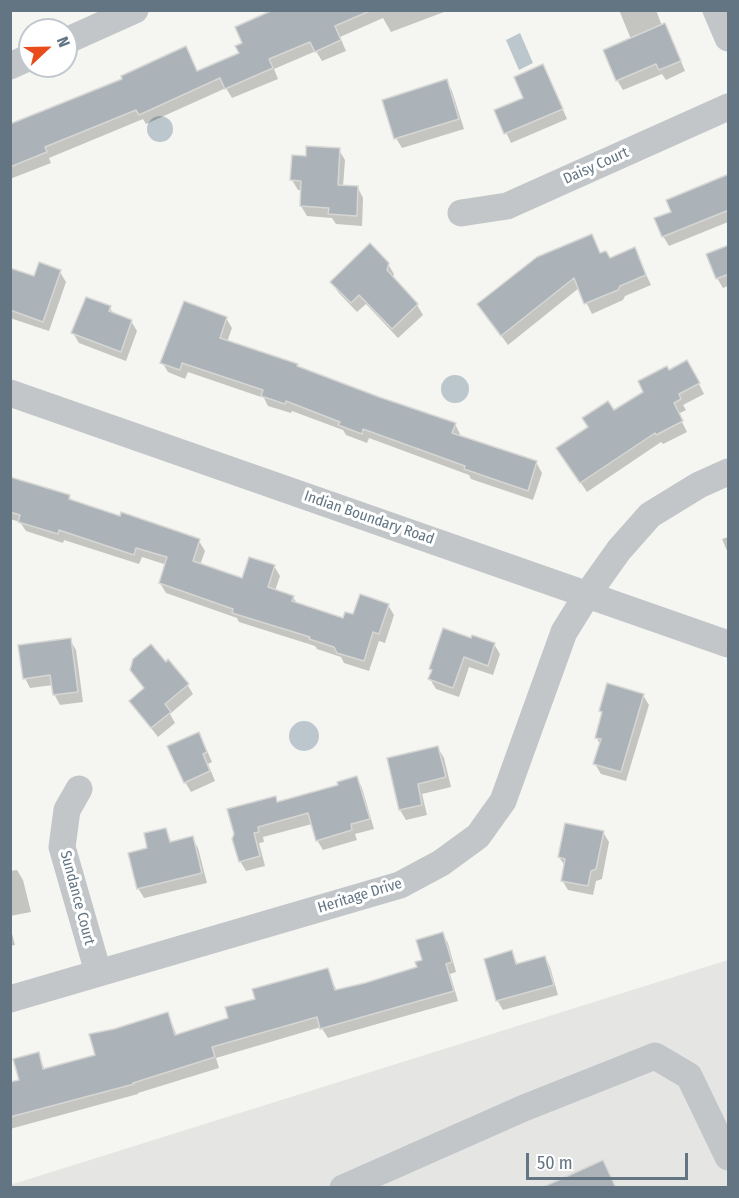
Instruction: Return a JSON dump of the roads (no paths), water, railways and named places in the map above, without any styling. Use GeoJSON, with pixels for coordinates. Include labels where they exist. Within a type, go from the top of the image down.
{"type":"FeatureCollection","features":[{"type":"Feature","properties":{"kind":"street"},"geometry":{"type":"LineString","coordinates":[[78,36],[135,10]]}},
{"type":"Feature","properties":{"kind":"street"},"geometry":{"type":"LineString","coordinates":[[716,10],[729,38]]}},
{"type":"Feature","properties":{"kind":"street","name":"Daisy Court"},"geometry":{"type":"LineString","coordinates":[[461,213],[507,206],[729,107]]}},
{"type":"Feature","properties":{"kind":"street","name":"Indian Boundary Road"},"geometry":{"type":"LineString","coordinates":[[10,393],[729,644]]}},
{"type":"Feature","properties":{"kind":"street","name":"Heritage Drive"},"geometry":{"type":"LineString","coordinates":[[10,999],[400,885],[441,863],[478,836],[503,801],[564,632],[587,595],[619,550],[650,515],[699,485],[729,472]]}},
{"type":"Feature","properties":{"kind":"street","name":"Sundance Court"},"geometry":{"type":"LineString","coordinates":[[79,789],[67,810],[62,847],[98,972]]}},
{"type":"Feature","properties":{"kind":"street"},"geometry":{"type":"LineString","coordinates":[[343,1188],[524,1108],[655,1056],[689,1076],[729,1157]]}}]}
